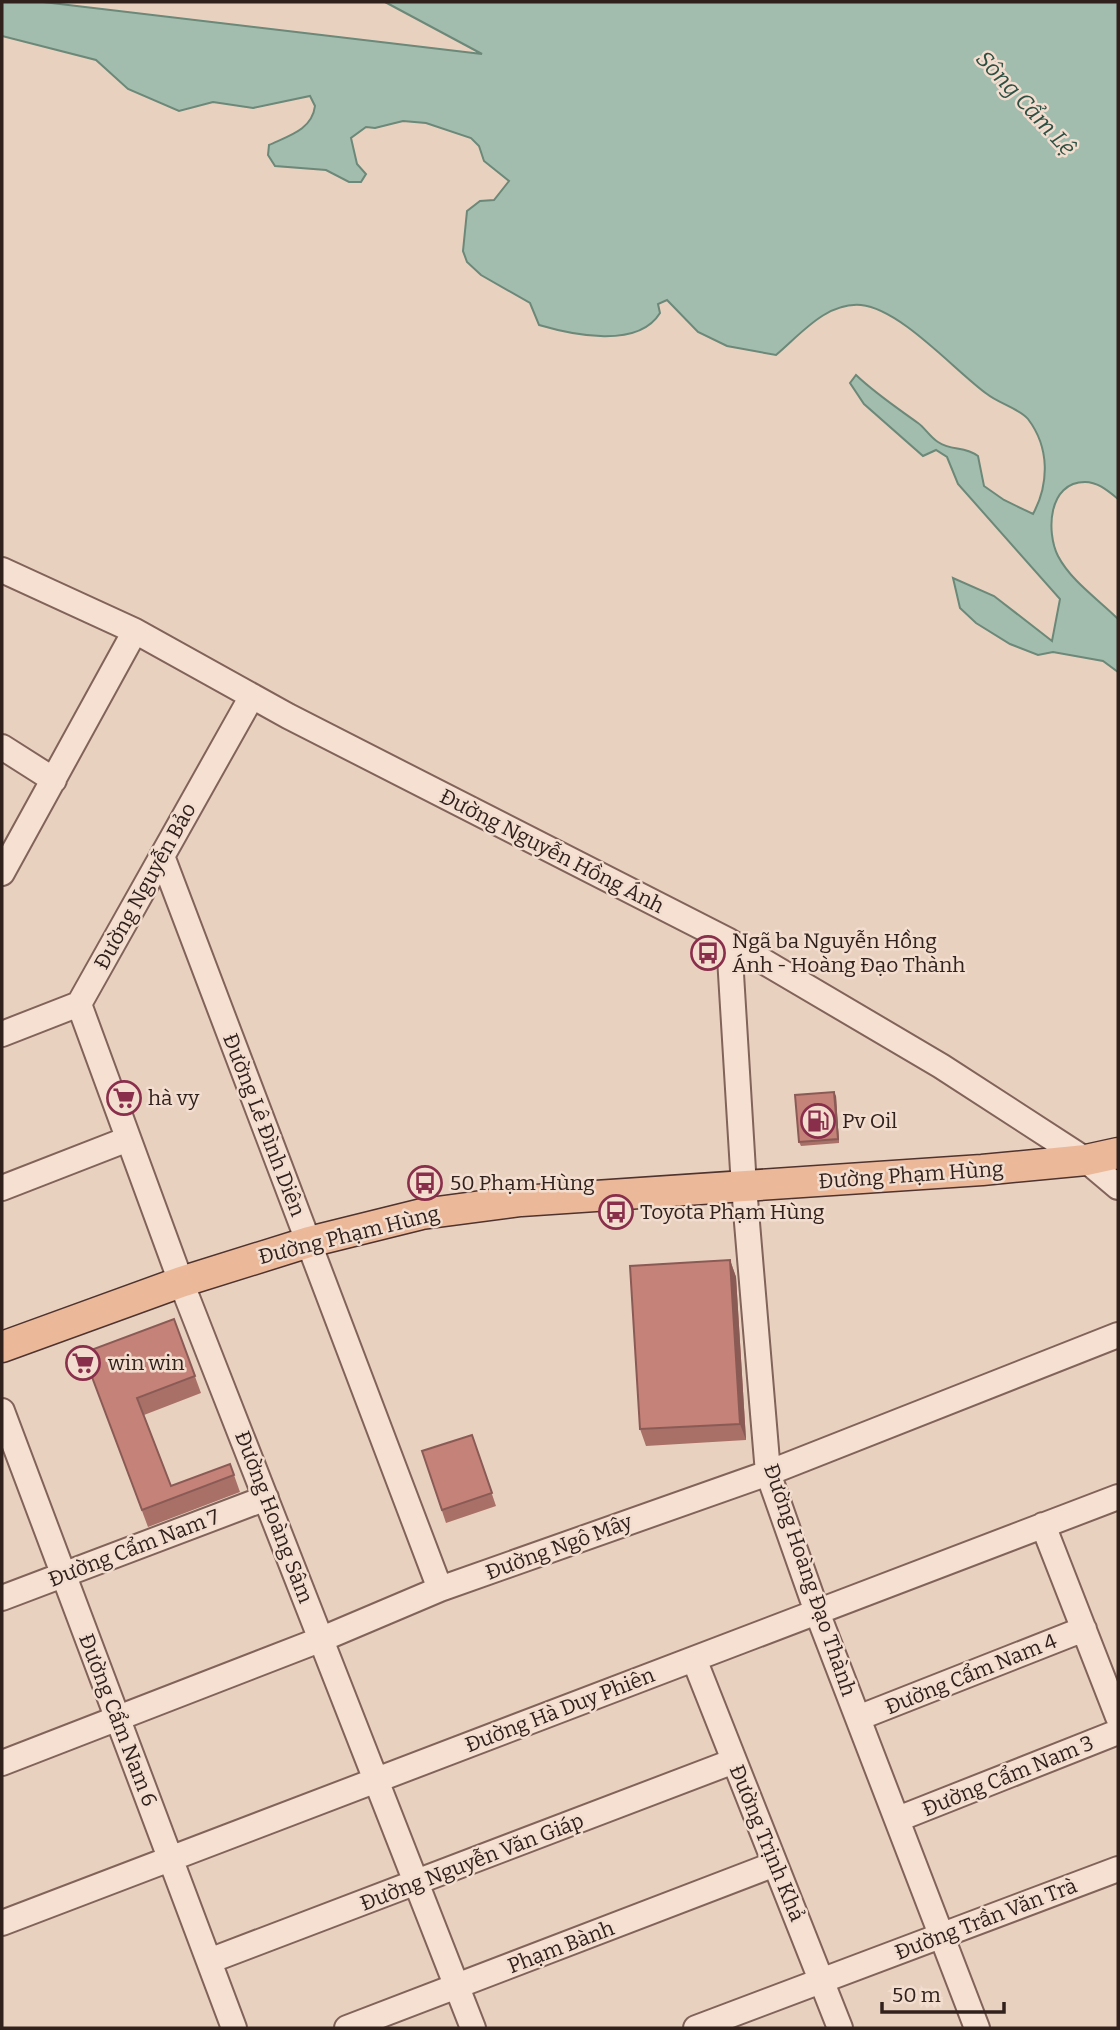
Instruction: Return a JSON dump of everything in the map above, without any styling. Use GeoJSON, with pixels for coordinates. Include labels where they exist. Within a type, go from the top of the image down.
{"type":"FeatureCollection","features":[{"type":"Feature","properties":{"kind":"main road","name":"Đường Phạm Hùng"},"geometry":{"type":"LineString","coordinates":[[2,1347],[181,1282],[309,1241],[422,1214],[473,1206],[1086,1160],[1118,1153]]}},
{"type":"Feature","properties":{"kind":"main road","name":"Đường Phạm Hùng"},"geometry":{"type":"LineString","coordinates":[[1086,1160],[1118,1167]]}},
{"type":"Feature","properties":{"kind":"street","name":"Đường Nguyễn Hồng Ánh"},"geometry":{"type":"LineString","coordinates":[[2,570],[135,631],[252,696],[729,941],[941,1066],[1086,1160],[1118,1187]]}},
{"type":"Feature","properties":{"kind":"street"},"geometry":{"type":"LineString","coordinates":[[2,873],[135,631]]}},
{"type":"Feature","properties":{"kind":"street","name":"Đường Nguyễn Bảo"},"geometry":{"type":"LineString","coordinates":[[79,1004],[252,696]]}},
{"type":"Feature","properties":{"kind":"street"},"geometry":{"type":"LineString","coordinates":[[2,747],[54,780]]}},
{"type":"Feature","properties":{"kind":"street","name":"Đường Lê Đình Diên"},"geometry":{"type":"LineString","coordinates":[[162,856],[440,1589]]}},
{"type":"Feature","properties":{"kind":"street","name":"Đường Hoàng Đạo Thành"},"geometry":{"type":"LineString","coordinates":[[729,941],[744,1187],[768,1472],[817,1612],[977,2028]]}},
{"type":"Feature","properties":{"kind":"street"},"geometry":{"type":"LineString","coordinates":[[2,1034],[79,1004]]}},
{"type":"Feature","properties":{"kind":"street","name":"Đường Hoàng Sâm"},"geometry":{"type":"LineString","coordinates":[[79,1004],[181,1282],[473,2028]]}},
{"type":"Feature","properties":{"kind":"street"},"geometry":{"type":"LineString","coordinates":[[2,1188],[128,1139]]}},
{"type":"Feature","properties":{"kind":"street","name":"Đường Ngô Mây"},"geometry":{"type":"LineString","coordinates":[[2,1763],[322,1639],[440,1589],[768,1472],[1118,1335]]}},
{"type":"Feature","properties":{"kind":"street","name":"Đường Cẩm Nam 6"},"geometry":{"type":"LineString","coordinates":[[2,1411],[234,2028]]}},
{"type":"Feature","properties":{"kind":"street","name":"Đường Hà Duy Phiên"},"geometry":{"type":"LineString","coordinates":[[2,1923],[1118,1497]]}},
{"type":"Feature","properties":{"kind":"street","name":"Đường Cẩm Nam 7"},"geometry":{"type":"LineString","coordinates":[[2,1598],[266,1498]]}},
{"type":"Feature","properties":{"kind":"street"},"geometry":{"type":"LineString","coordinates":[[1043,1525],[1118,1717]]}},
{"type":"Feature","properties":{"kind":"street","name":"Đường Cẩm Nam 4"},"geometry":{"type":"LineString","coordinates":[[858,1718],[1084,1629]]}},
{"type":"Feature","properties":{"kind":"street","name":"Đường Trịnh Khả"},"geometry":{"type":"LineString","coordinates":[[694,1659],[839,2028]]}},
{"type":"Feature","properties":{"kind":"street","name":"Đường Cẩm Nam 3"},"geometry":{"type":"LineString","coordinates":[[898,1819],[1118,1732]]}},
{"type":"Feature","properties":{"kind":"street","name":"Đường Nguyễn Văn Giáp"},"geometry":{"type":"LineString","coordinates":[[209,1961],[734,1761]]}},
{"type":"Feature","properties":{"kind":"street","name":"Phạm Bành"},"geometry":{"type":"LineString","coordinates":[[347,2028],[775,1864]]}},
{"type":"Feature","properties":{"kind":"street","name":"Đường Trần Văn Trà"},"geometry":{"type":"LineString","coordinates":[[696,2028],[1118,1869]]}},
{"type":"Feature","properties":{"kind":"water","name":"Sông Cẩm Lệ"},"geometry":{"type":"Polygon","coordinates":[[[2,2],[43,2],[482,54],[385,2],[1118,2],[1118,499],[1094,484],[1073,484],[1063,490],[1057,499],[1053,510],[1052,534],[1054,546],[1064,565],[1078,582],[1118,619],[1118,672],[1103,661],[1053,652],[1038,655],[1010,644],[976,623],[960,608],[953,578],[994,596],[1052,641],[1060,599],[958,484],[947,457],[936,450],[923,456],[864,404],[850,383],[856,375],[921,425],[938,442],[978,456],[984,486],[1004,500],[1033,514],[1042,491],[1045,466],[1043,454],[1035,430],[1024,415],[987,394],[927,342],[893,317],[877,309],[848,305],[814,321],[776,355],[727,346],[698,332],[667,300],[658,304],[660,313],[650,324],[621,335],[586,335],[539,325],[530,303],[481,275],[467,262],[463,251],[467,211],[480,201],[494,200],[509,181],[484,161],[479,146],[471,138],[426,123],[403,121],[375,128],[366,127],[351,138],[357,164],[366,174],[361,182],[349,182],[326,170],[275,166],[268,155],[269,145],[304,127],[315,106],[310,96],[253,108],[213,102],[179,111],[128,89],[96,60],[2,36],[2,2]]]}},
{"type":"Feature","properties":{"kind":"building","name":"Pv Oil"},"geometry":{"type":"Polygon","coordinates":[[[834,1092],[838,1139],[799,1142],[795,1095],[834,1092]]]}},
{"type":"Feature","properties":{"kind":"building"},"geometry":{"type":"Polygon","coordinates":[[[730,1260],[740,1424],[640,1429],[630,1266],[730,1260]]]}},
{"type":"Feature","properties":{"kind":"building"},"geometry":{"type":"Polygon","coordinates":[[[174,1319],[195,1376],[137,1398],[171,1486],[230,1464],[234,1475],[142,1510],[83,1353],[174,1319]]]}},
{"type":"Feature","properties":{"kind":"building"},"geometry":{"type":"Polygon","coordinates":[[[472,1435],[492,1493],[442,1510],[422,1451],[472,1435]]]}},
{"type":"Feature","properties":{"kind":"place","name":"Ngã ba Nguyễn Hồng Ánh - Hoàng Đạo Thành"},"geometry":{"type":"Point","coordinates":[708,953]}},
{"type":"Feature","properties":{"kind":"place","name":"hà vy"},"geometry":{"type":"Point","coordinates":[124,1098]}},
{"type":"Feature","properties":{"kind":"place","name":"Pv Oil"},"geometry":{"type":"Point","coordinates":[818,1121]}},
{"type":"Feature","properties":{"kind":"place","name":"50 Phạm Hùng"},"geometry":{"type":"Point","coordinates":[425,1183]}},
{"type":"Feature","properties":{"kind":"place","name":"Toyota Phạm Hùng"},"geometry":{"type":"Point","coordinates":[616,1212]}},
{"type":"Feature","properties":{"kind":"place","name":"win win"},"geometry":{"type":"Point","coordinates":[83,1363]}}]}
